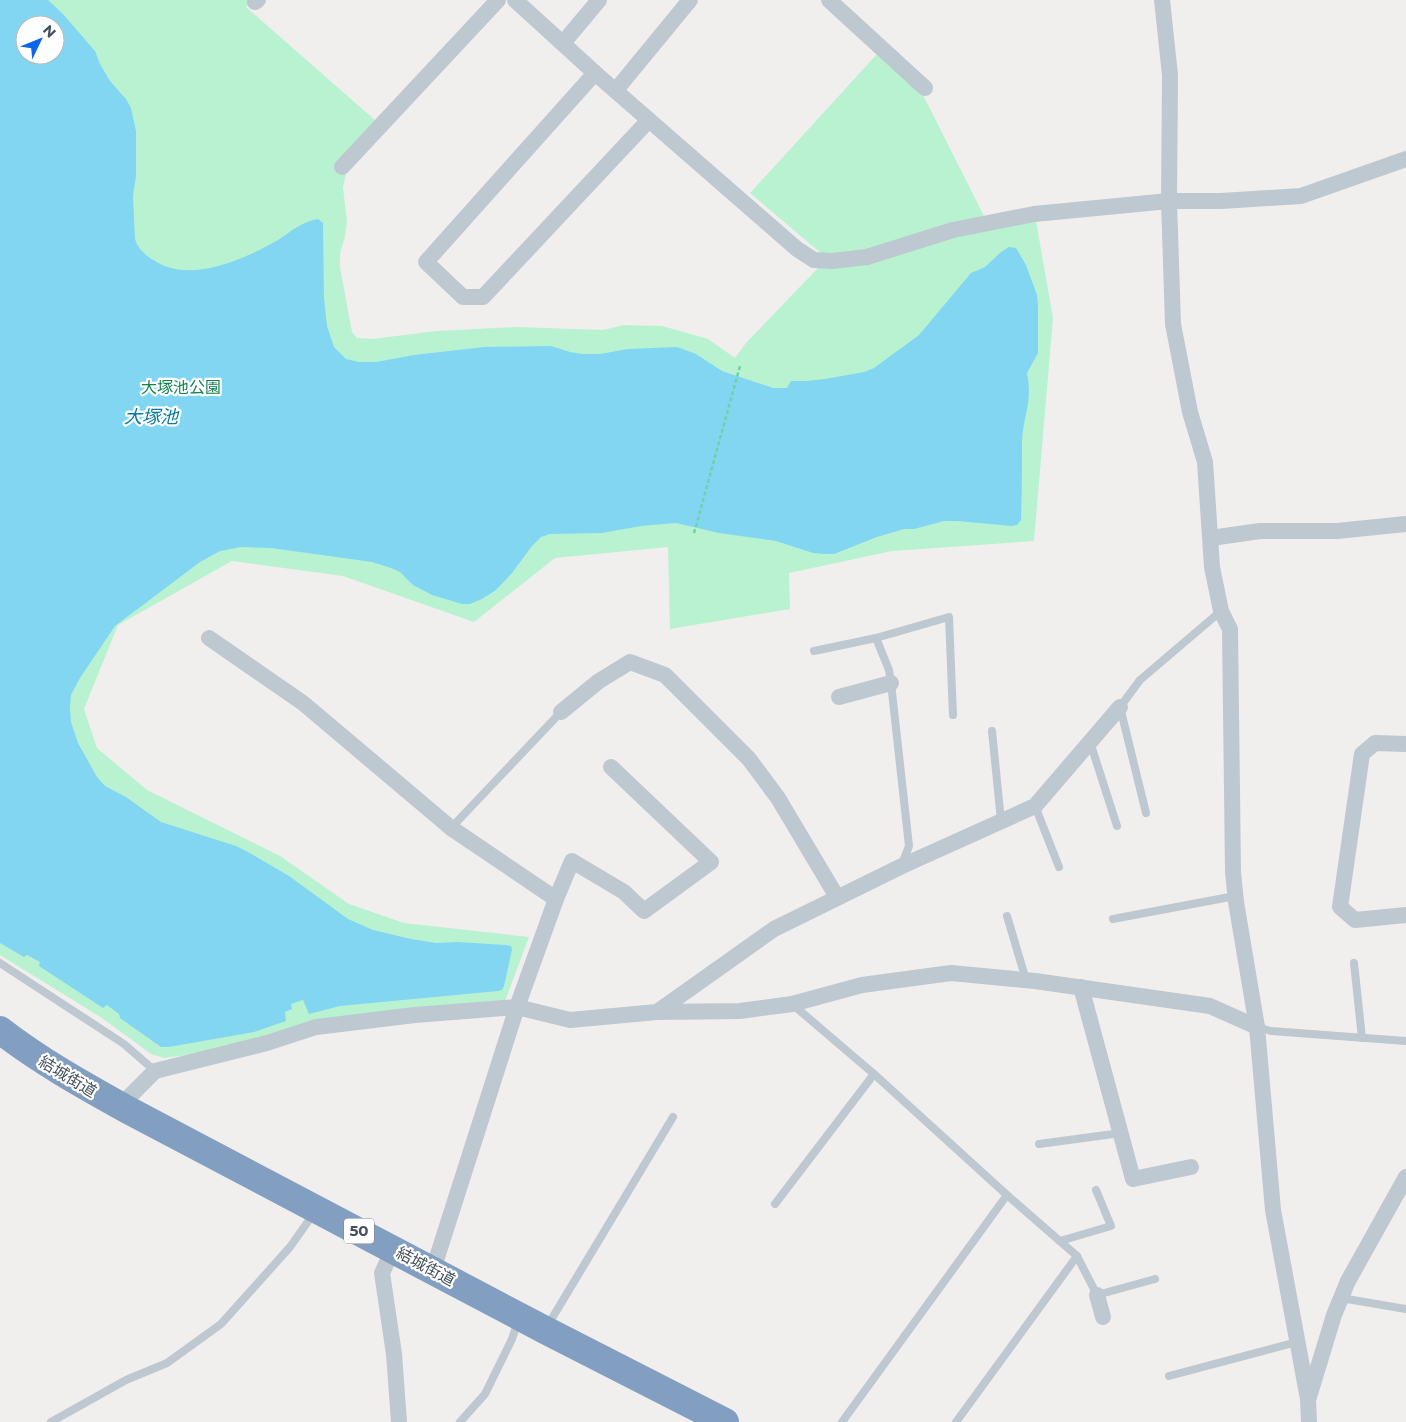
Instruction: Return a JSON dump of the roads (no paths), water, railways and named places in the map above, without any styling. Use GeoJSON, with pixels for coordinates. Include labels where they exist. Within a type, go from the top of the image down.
{"type":"FeatureCollection","features":[{"type":"Feature","properties":{"kind":"highway","name":"結城街道"},"geometry":{"type":"LineString","coordinates":[[0,1030],[70,1078],[128,1110],[520,1317],[724,1422]]}},
{"type":"Feature","properties":{"kind":"street"},"geometry":{"type":"LineString","coordinates":[[342,167],[498,0]]}},
{"type":"Feature","properties":{"kind":"street"},"geometry":{"type":"LineString","coordinates":[[515,0],[595,73],[797,249],[814,260],[832,261],[867,257],[953,230],[1034,214],[1169,201],[1221,201],[1301,196],[1406,159]]}},
{"type":"Feature","properties":{"kind":"street"},"geometry":{"type":"LineString","coordinates":[[563,43],[599,0]]}},
{"type":"Feature","properties":{"kind":"street"},"geometry":{"type":"LineString","coordinates":[[616,90],[690,0]]}},
{"type":"Feature","properties":{"kind":"street"},"geometry":{"type":"LineString","coordinates":[[829,0],[924,88]]}},
{"type":"Feature","properties":{"kind":"street"},"geometry":{"type":"LineString","coordinates":[[1162,0],[1170,75],[1169,201],[1173,324],[1190,412],[1206,462],[1212,567],[1221,611],[1230,628],[1233,872],[1235,896],[1258,1027],[1273,1210],[1308,1399],[1309,1422]]}},
{"type":"Feature","properties":{"kind":"street"},"geometry":{"type":"LineString","coordinates":[[595,73],[426,262],[462,297],[483,297],[649,120]]}},
{"type":"Feature","properties":{"kind":"street"},"geometry":{"type":"LineString","coordinates":[[1211,538],[1260,531],[1337,531],[1406,524]]}},
{"type":"Feature","properties":{"kind":"street"},"geometry":{"type":"LineString","coordinates":[[209,638],[303,702],[451,828],[556,899]]}},
{"type":"Feature","properties":{"kind":"street"},"geometry":{"type":"LineString","coordinates":[[562,712],[599,681],[630,662],[665,675],[749,759],[778,798],[837,897]]}},
{"type":"Feature","properties":{"kind":"street"},"geometry":{"type":"LineString","coordinates":[[839,696],[891,683]]}},
{"type":"Feature","properties":{"kind":"street"},"geometry":{"type":"LineString","coordinates":[[657,1012],[774,929],[902,866],[1035,806],[1120,707]]}},
{"type":"Feature","properties":{"kind":"street"},"geometry":{"type":"LineString","coordinates":[[1406,744],[1375,743],[1362,754],[1340,908],[1355,920],[1406,915]]}},
{"type":"Feature","properties":{"kind":"street"},"geometry":{"type":"LineString","coordinates":[[434,1270],[517,1008],[556,899],[572,861],[624,892],[644,911],[711,862],[611,767]]}},
{"type":"Feature","properties":{"kind":"street"},"geometry":{"type":"LineString","coordinates":[[128,1110],[127,1099],[155,1071],[267,1043],[316,1027],[415,1014],[517,1008],[570,1020],[657,1012],[740,1011],[792,1004],[862,985],[951,973],[1026,980],[1210,1006],[1258,1027]]}},
{"type":"Feature","properties":{"kind":"street"},"geometry":{"type":"LineString","coordinates":[[1081,988],[1134,1179],[1191,1167]]}},
{"type":"Feature","properties":{"kind":"street"},"geometry":{"type":"LineString","coordinates":[[1308,1399],[1334,1315],[1348,1281],[1406,1178]]}},
{"type":"Feature","properties":{"kind":"street"},"geometry":{"type":"LineString","coordinates":[[393,1249],[382,1274],[394,1354],[399,1422]]}},
{"type":"Feature","properties":{"kind":"street"},"geometry":{"type":"LineString","coordinates":[[1097,1295],[1103,1317]]}},
{"type":"Feature","properties":{"kind":"lane"},"geometry":{"type":"LineString","coordinates":[[1146,813],[1120,707],[1140,680],[1221,611]]}},
{"type":"Feature","properties":{"kind":"lane"},"geometry":{"type":"LineString","coordinates":[[814,651],[876,638],[949,617],[953,715]]}},
{"type":"Feature","properties":{"kind":"lane"},"geometry":{"type":"LineString","coordinates":[[876,638],[889,670],[891,683],[909,846],[902,866]]}},
{"type":"Feature","properties":{"kind":"lane"},"geometry":{"type":"LineString","coordinates":[[451,828],[562,712]]}},
{"type":"Feature","properties":{"kind":"lane"},"geometry":{"type":"LineString","coordinates":[[992,731],[1001,821]]}},
{"type":"Feature","properties":{"kind":"lane"},"geometry":{"type":"LineString","coordinates":[[1090,742],[1117,826]]}},
{"type":"Feature","properties":{"kind":"lane"},"geometry":{"type":"LineString","coordinates":[[1035,806],[1059,866]]}},
{"type":"Feature","properties":{"kind":"lane"},"geometry":{"type":"LineString","coordinates":[[1113,919],[1235,896]]}},
{"type":"Feature","properties":{"kind":"lane"},"geometry":{"type":"LineString","coordinates":[[1007,916],[1026,980]]}},
{"type":"Feature","properties":{"kind":"lane"},"geometry":{"type":"LineString","coordinates":[[0,963],[124,1044],[155,1071]]}},
{"type":"Feature","properties":{"kind":"lane"},"geometry":{"type":"LineString","coordinates":[[1354,963],[1362,1038]]}},
{"type":"Feature","properties":{"kind":"lane"},"geometry":{"type":"LineString","coordinates":[[792,1004],[874,1074],[1077,1256],[1097,1295],[1155,1279]]}},
{"type":"Feature","properties":{"kind":"lane"},"geometry":{"type":"LineString","coordinates":[[1258,1027],[1271,1031],[1406,1041]]}},
{"type":"Feature","properties":{"kind":"lane"},"geometry":{"type":"LineString","coordinates":[[775,1204],[874,1074]]}},
{"type":"Feature","properties":{"kind":"lane"},"geometry":{"type":"LineString","coordinates":[[545,1330],[673,1117]]}},
{"type":"Feature","properties":{"kind":"lane"},"geometry":{"type":"LineString","coordinates":[[1039,1144],[1121,1133]]}},
{"type":"Feature","properties":{"kind":"lane"},"geometry":{"type":"LineString","coordinates":[[1060,1241],[1110,1226],[1096,1190]]}},
{"type":"Feature","properties":{"kind":"lane"},"geometry":{"type":"LineString","coordinates":[[842,1422],[1007,1195]]}},
{"type":"Feature","properties":{"kind":"lane"},"geometry":{"type":"LineString","coordinates":[[50,1422],[126,1380],[167,1363],[221,1324],[290,1248],[317,1210]]}},
{"type":"Feature","properties":{"kind":"lane"},"geometry":{"type":"LineString","coordinates":[[956,1422],[1077,1256]]}},
{"type":"Feature","properties":{"kind":"lane"},"geometry":{"type":"LineString","coordinates":[[1341,1298],[1406,1309]]}},
{"type":"Feature","properties":{"kind":"lane"},"geometry":{"type":"LineString","coordinates":[[460,1422],[485,1394],[512,1339],[520,1317]]}},
{"type":"Feature","properties":{"kind":"lane"},"geometry":{"type":"LineString","coordinates":[[1169,1376],[1297,1342]]}},
{"type":"Feature","properties":{"kind":"water","name":"大塚池"},"geometry":{"type":"Polygon","coordinates":[[[0,0],[48,0],[64,15],[15,15],[15,65],[65,65],[65,16],[95,51],[110,81],[126,99],[131,108],[136,131],[136,176],[133,196],[135,239],[140,249],[148,257],[169,267],[184,270],[217,266],[250,255],[307,222],[318,219],[323,223],[324,298],[327,326],[334,347],[346,359],[359,362],[376,362],[414,355],[484,347],[551,346],[582,354],[600,354],[628,349],[677,347],[696,354],[722,371],[773,388],[787,388],[791,381],[825,379],[864,372],[874,368],[919,335],[971,273],[985,267],[1009,247],[1016,248],[1026,265],[1037,295],[1038,306],[1038,353],[1027,373],[1029,393],[1022,442],[1021,520],[1017,525],[944,521],[914,529],[904,529],[877,537],[834,554],[813,553],[776,541],[719,533],[676,523],[641,526],[602,533],[550,534],[541,537],[532,546],[512,573],[496,590],[470,604],[462,604],[432,595],[413,585],[400,572],[372,562],[271,548],[241,547],[220,551],[200,562],[115,626],[80,678],[71,695],[70,707],[71,722],[78,743],[97,777],[105,786],[126,797],[161,822],[236,846],[248,852],[289,876],[348,919],[373,930],[436,943],[458,942],[511,946],[512,950],[502,990],[340,1006],[309,1014],[303,1000],[291,1004],[292,1009],[285,1012],[286,1021],[254,1032],[161,1047],[120,1018],[119,1014],[107,1005],[103,1008],[39,966],[40,962],[27,955],[24,957],[0,943],[0,0]]]}},
{"type":"Feature","properties":{"kind":"park label","name":"大塚池公園"},"geometry":{"type":"Point","coordinates":[181,387]}}]}
